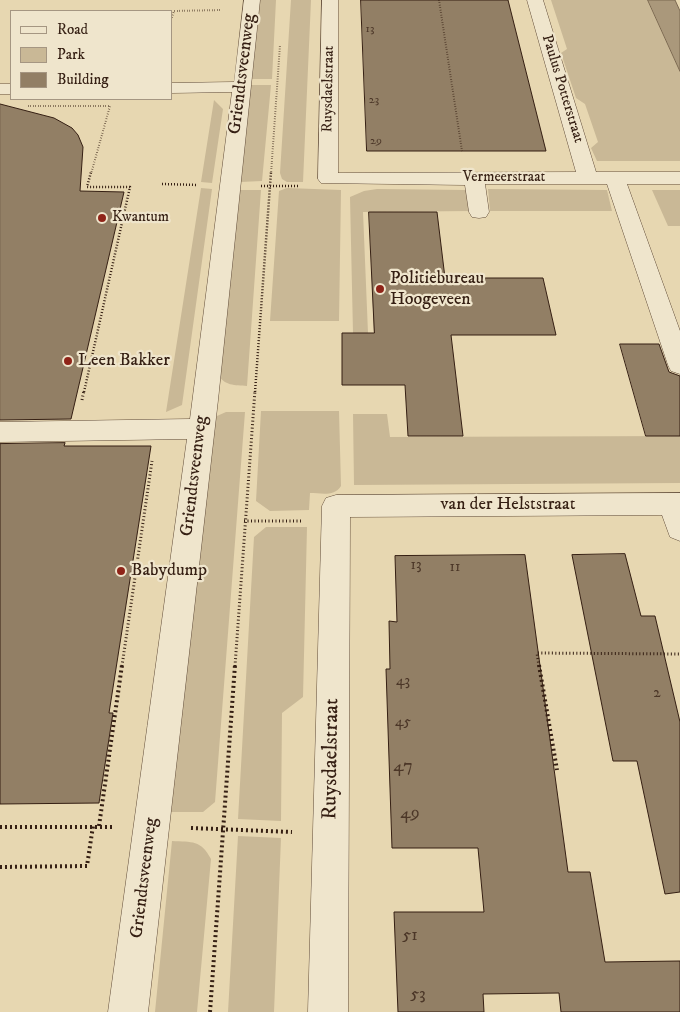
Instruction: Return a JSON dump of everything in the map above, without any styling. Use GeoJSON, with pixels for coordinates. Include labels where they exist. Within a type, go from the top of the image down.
{"type":"FeatureCollection","features":[{"type":"Feature","properties":{"kind":"street","name":"Griendtsveenweg"},"geometry":{"type":"LineString","coordinates":[[128,1012],[201,429],[252,0]]}},
{"type":"Feature","properties":{"kind":"street","name":"Ruysdaelstraat"},"geometry":{"type":"LineString","coordinates":[[328,179],[330,0]]}},
{"type":"Feature","properties":{"kind":"street","name":"Paulus Potterstraat"},"geometry":{"type":"LineString","coordinates":[[535,0],[588,178]]}},
{"type":"Feature","properties":{"kind":"street"},"geometry":{"type":"LineString","coordinates":[[172,88],[242,88]]}},
{"type":"Feature","properties":{"kind":"street"},"geometry":{"type":"LineString","coordinates":[[470,178],[479,212]]}},
{"type":"Feature","properties":{"kind":"street"},"geometry":{"type":"LineString","coordinates":[[615,178],[680,364]]}},
{"type":"Feature","properties":{"kind":"street","name":"Vermeerstraat"},"geometry":{"type":"LineString","coordinates":[[328,179],[680,178]]}},
{"type":"Feature","properties":{"kind":"street"},"geometry":{"type":"LineString","coordinates":[[0,432],[201,429]]}},
{"type":"Feature","properties":{"kind":"street","name":"van der Helststraat"},"geometry":{"type":"LineString","coordinates":[[336,514],[678,512]]}},
{"type":"Feature","properties":{"kind":"street","name":"Ruysdaelstraat"},"geometry":{"type":"LineString","coordinates":[[328,1012],[336,514]]}},
{"type":"Feature","properties":{"kind":"path"},"geometry":{"type":"LineString","coordinates":[[439,0],[470,178]]}},
{"type":"Feature","properties":{"kind":"path"},"geometry":{"type":"LineString","coordinates":[[172,17],[174,11],[222,10]]}},
{"type":"Feature","properties":{"kind":"path","name":"Griendtsveenweg"},"geometry":{"type":"LineString","coordinates":[[210,1012],[280,36]]}},
{"type":"Feature","properties":{"kind":"path"},"geometry":{"type":"LineString","coordinates":[[244,521],[336,514]]}},
{"type":"Feature","properties":{"kind":"path"},"geometry":{"type":"LineString","coordinates":[[557,770],[537,653],[680,654]]}},
{"type":"Feature","properties":{"kind":"path"},"geometry":{"type":"LineString","coordinates":[[0,827],[93,826],[87,866],[0,867]]}},
{"type":"Feature","properties":{"kind":"path"},"geometry":{"type":"LineString","coordinates":[[222,829],[331,834]]}},
{"type":"Feature","properties":{"kind":"green space"},"geometry":{"type":"Polygon","coordinates":[[[259,0],[276,0],[272,79],[252,79],[259,0]]]}},
{"type":"Feature","properties":{"kind":"green space"},"geometry":{"type":"Polygon","coordinates":[[[291,0],[311,0],[303,182],[287,182],[282,179],[280,173],[291,0]]]}},
{"type":"Feature","properties":{"kind":"green space"},"geometry":{"type":"Polygon","coordinates":[[[551,0],[648,0],[680,71],[680,161],[597,161],[591,148],[598,142],[585,104],[576,98],[561,53],[567,49],[551,0]]]}},
{"type":"Feature","properties":{"kind":"green space"},"geometry":{"type":"Polygon","coordinates":[[[251,85],[271,85],[262,181],[240,182],[251,85]]]}},
{"type":"Feature","properties":{"kind":"green space"},"geometry":{"type":"Polygon","coordinates":[[[214,100],[223,109],[212,183],[201,182],[214,100]]]}},
{"type":"Feature","properties":{"kind":"green space"},"geometry":{"type":"Polygon","coordinates":[[[201,188],[212,189],[182,405],[166,412],[201,188]]]}},
{"type":"Feature","properties":{"kind":"green space"},"geometry":{"type":"Polygon","coordinates":[[[287,188],[341,190],[339,321],[270,321],[279,191],[287,188]]]}},
{"type":"Feature","properties":{"kind":"green space"},"geometry":{"type":"Polygon","coordinates":[[[377,189],[466,190],[472,211],[363,212],[368,333],[353,333],[350,197],[364,191],[377,189]]]}},
{"type":"Feature","properties":{"kind":"green space"},"geometry":{"type":"Polygon","coordinates":[[[488,189],[607,190],[612,211],[490,211],[488,189]]]}},
{"type":"Feature","properties":{"kind":"green space"},"geometry":{"type":"Polygon","coordinates":[[[239,190],[261,190],[247,386],[227,383],[218,374],[239,190]]]}},
{"type":"Feature","properties":{"kind":"green space"},"geometry":{"type":"Polygon","coordinates":[[[652,190],[680,190],[680,226],[668,226],[652,190]]]}},
{"type":"Feature","properties":{"kind":"green space"},"geometry":{"type":"Polygon","coordinates":[[[261,411],[339,411],[341,486],[331,493],[310,493],[309,510],[270,511],[256,501],[261,411]]]}},
{"type":"Feature","properties":{"kind":"green space"},"geometry":{"type":"Polygon","coordinates":[[[226,412],[245,412],[215,802],[203,812],[171,812],[213,424],[217,416],[226,412]]]}},
{"type":"Feature","properties":{"kind":"green space"},"geometry":{"type":"Polygon","coordinates":[[[353,414],[387,414],[390,437],[680,436],[680,483],[354,485],[353,414]]]}},
{"type":"Feature","properties":{"kind":"green space"},"geometry":{"type":"Polygon","coordinates":[[[266,527],[307,527],[303,697],[282,713],[281,821],[238,819],[254,537],[266,527]]]}},
{"type":"Feature","properties":{"kind":"green space"},"geometry":{"type":"Polygon","coordinates":[[[238,836],[281,838],[274,1012],[228,1012],[238,836]]]}},
{"type":"Feature","properties":{"kind":"green space"},"geometry":{"type":"Polygon","coordinates":[[[172,841],[190,842],[200,845],[211,859],[197,1012],[155,1012],[172,841]]]}},
{"type":"Feature","properties":{"kind":"shaded area"},"geometry":{"type":"Polygon","coordinates":[[[648,0],[675,0],[680,11],[680,71],[648,0]]]}},
{"type":"Feature","properties":{"kind":"building"},"geometry":{"type":"Polygon","coordinates":[[[361,0],[508,0],[546,151],[367,151],[361,0]]]}},
{"type":"Feature","properties":{"kind":"building"},"geometry":{"type":"Polygon","coordinates":[[[0,104],[54,118],[72,128],[78,135],[83,147],[80,191],[124,192],[71,419],[0,420],[0,104]]]}},
{"type":"Feature","properties":{"kind":"building"},"geometry":{"type":"Polygon","coordinates":[[[369,212],[437,212],[445,278],[543,278],[556,335],[451,335],[463,436],[408,436],[405,385],[342,385],[342,333],[374,333],[369,212]]]}},
{"type":"Feature","properties":{"kind":"building"},"geometry":{"type":"Polygon","coordinates":[[[620,344],[659,344],[669,372],[680,376],[680,436],[646,436],[620,344]]]}},
{"type":"Feature","properties":{"kind":"building"},"geometry":{"type":"Polygon","coordinates":[[[65,443],[64,446],[151,446],[109,713],[113,713],[99,803],[0,804],[0,444],[65,443]]]}},
{"type":"Feature","properties":{"kind":"building"},"geometry":{"type":"Polygon","coordinates":[[[625,554],[641,616],[655,616],[680,722],[680,892],[665,894],[637,761],[613,761],[572,555],[625,554]]]}},
{"type":"Feature","properties":{"kind":"building"},"geometry":{"type":"Polygon","coordinates":[[[525,555],[568,872],[590,872],[605,962],[680,961],[680,1012],[561,1012],[559,993],[483,994],[484,1012],[398,1012],[394,912],[484,912],[478,848],[392,848],[386,669],[390,669],[389,621],[397,622],[395,556],[525,555]]]}},
{"type":"Feature","properties":{"kind":"place","name":"Kwantum"},"geometry":{"type":"Point","coordinates":[102,218]}},
{"type":"Feature","properties":{"kind":"place","name":"Politiebureau Hoogeveen"},"geometry":{"type":"Point","coordinates":[380,289]}},
{"type":"Feature","properties":{"kind":"place","name":"Leen Bakker"},"geometry":{"type":"Point","coordinates":[68,361]}},
{"type":"Feature","properties":{"kind":"place","name":"Babydump"},"geometry":{"type":"Point","coordinates":[121,571]}}]}
